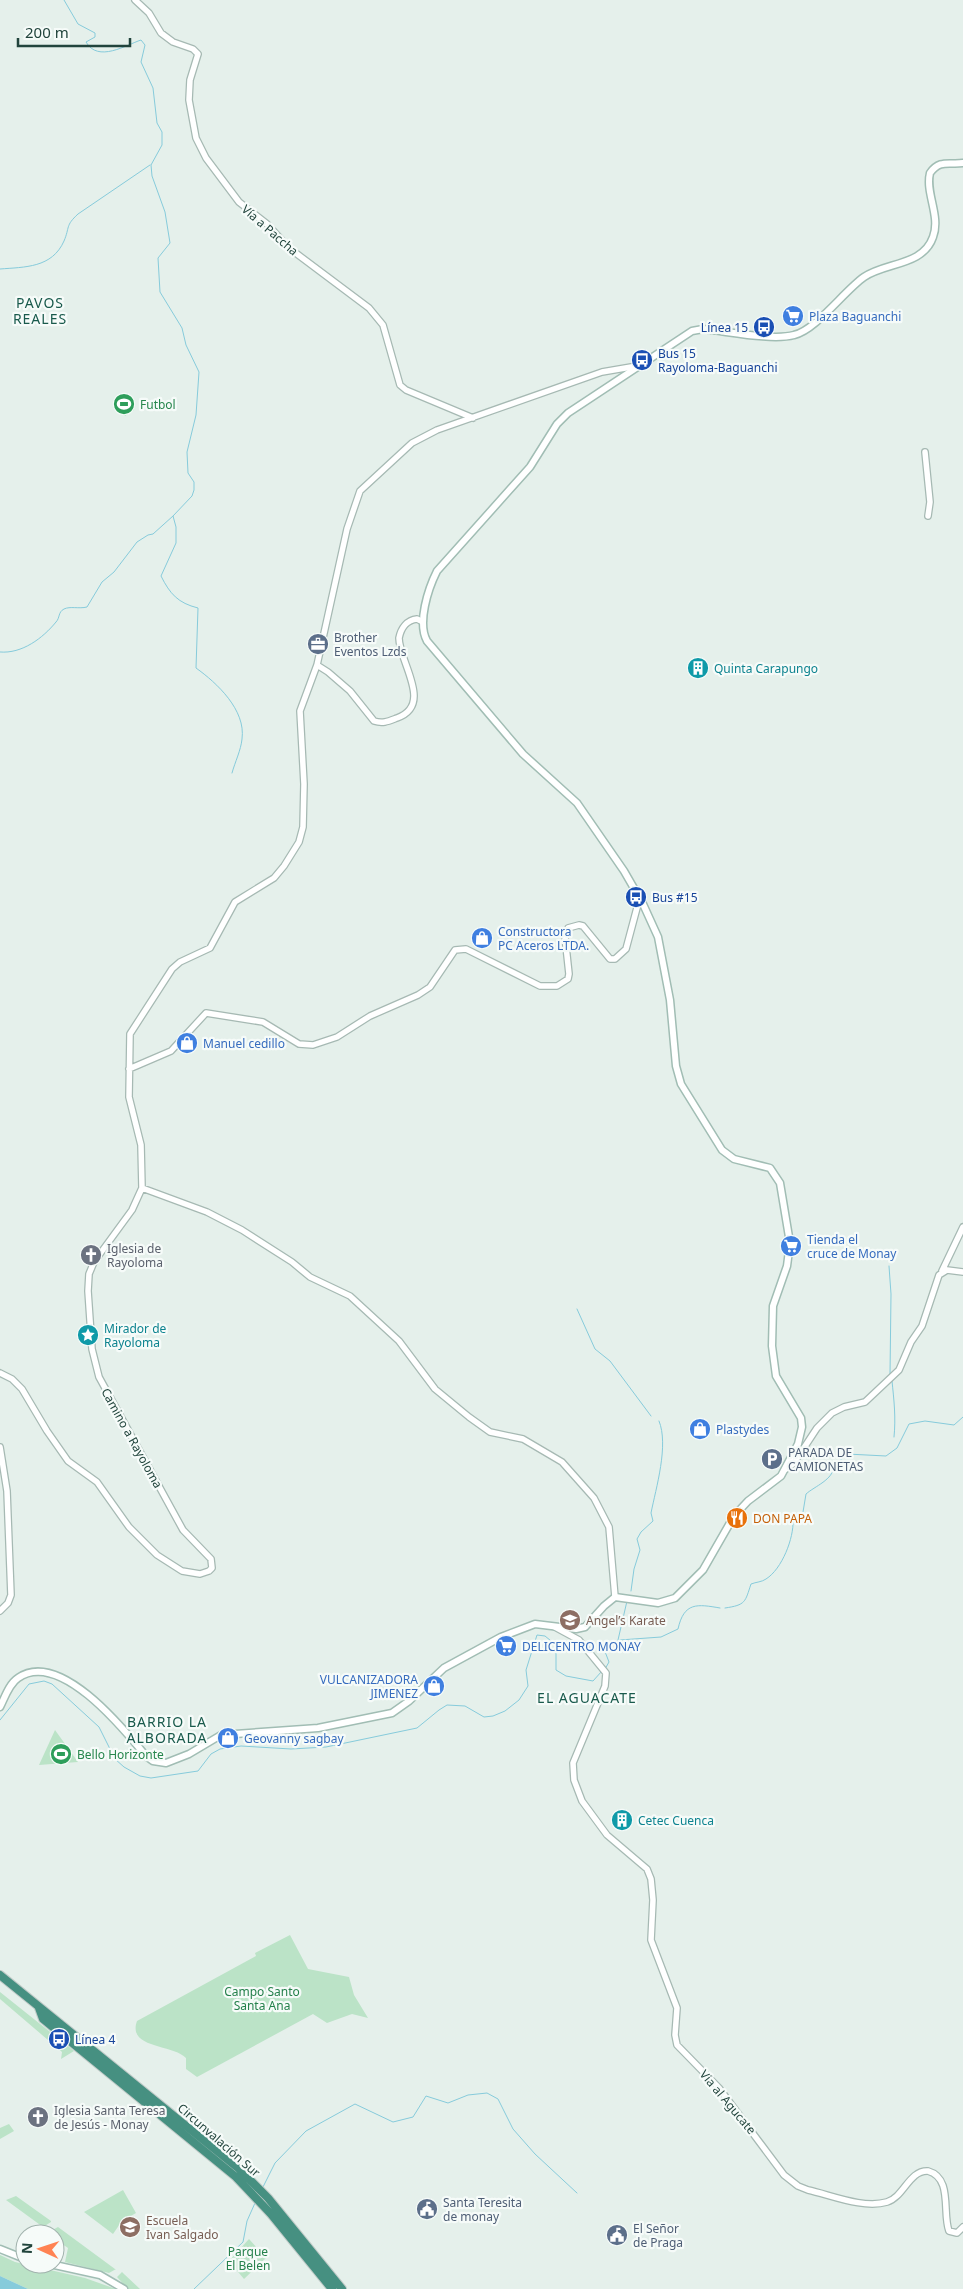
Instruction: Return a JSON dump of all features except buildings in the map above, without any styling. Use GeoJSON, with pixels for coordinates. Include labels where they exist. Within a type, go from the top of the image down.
{"type":"FeatureCollection","features":[{"type":"Feature","properties":{"kind":"highway","name":"Circunvalación Sur"},"geometry":{"type":"LineString","coordinates":[[0,1975],[238,2168],[268,2198],[342,2289]]}},
{"type":"Feature","properties":{"kind":"highway","name":"Circunvalación Sur"},"geometry":{"type":"LineString","coordinates":[[39,2008],[43,2019],[236,2177],[271,2214],[332,2289]]}},
{"type":"Feature","properties":{"kind":"main road"},"geometry":{"type":"LineString","coordinates":[[0,1707],[3,1695],[13,1682],[28,1673],[47,1673],[71,1682],[89,1696],[146,1756],[153,1761],[166,1763],[189,1754],[221,1735],[318,1728],[392,1713],[409,1702],[444,1668],[493,1641],[529,1626],[540,1624],[555,1627],[585,1627],[615,1597],[658,1603],[675,1598],[702,1570],[734,1516],[748,1501],[786,1469],[798,1444],[802,1428],[798,1411],[776,1376],[772,1346],[773,1306],[787,1266],[790,1243],[780,1183],[770,1168],[734,1159],[722,1150],[681,1084],[676,1066],[670,1000],[658,937],[641,900],[583,810],[572,797],[523,754],[432,647],[424,635],[423,622],[430,588],[437,571],[530,467],[557,424],[568,413],[637,366],[697,329],[788,336],[806,330],[862,278],[909,261],[924,251],[934,237],[936,225],[930,173],[938,164],[944,162],[963,162]]}},
{"type":"Feature","properties":{"kind":"main road"},"geometry":{"type":"LineString","coordinates":[[0,2249],[15,2255]]}},
{"type":"Feature","properties":{"kind":"main road"},"geometry":{"type":"LineString","coordinates":[[65,2268],[100,2276],[124,2289]]}},
{"type":"Feature","properties":{"kind":"street","name":"Vía a Paccha"},"geometry":{"type":"LineString","coordinates":[[136,0],[149,13],[161,33],[173,42],[193,48],[198,54],[190,80],[191,118],[198,144],[206,158],[239,202],[268,224],[288,248],[369,308],[378,317],[383,325],[400,384],[406,390],[473,418]]}},
{"type":"Feature","properties":{"kind":"street","name":"Camino a Rayoloma"},"geometry":{"type":"LineString","coordinates":[[0,1373],[12,1379],[22,1389],[47,1431],[68,1461],[97,1482],[129,1526],[156,1555],[182,1571],[200,1574],[212,1568],[211,1559],[183,1530],[123,1425],[99,1377],[92,1349],[89,1274],[94,1262],[132,1210],[142,1188],[140,1144],[129,1097],[132,1029],[172,969],[180,962],[210,948],[235,902],[274,878],[299,842],[303,827],[304,784],[300,711],[317,665],[347,528],[363,486],[412,443],[437,430],[602,372],[637,366]]}},
{"type":"Feature","properties":{"kind":"street"},"geometry":{"type":"LineString","coordinates":[[925,452],[930,502],[928,516]]}},
{"type":"Feature","properties":{"kind":"street"},"geometry":{"type":"LineString","coordinates":[[317,665],[350,691],[374,720],[384,722],[402,717],[411,708],[414,695],[398,638],[401,630],[410,622],[417,619],[423,622]]}},
{"type":"Feature","properties":{"kind":"street"},"geometry":{"type":"LineString","coordinates":[[129,1069],[171,1051],[206,1013],[263,1022],[290,1040],[306,1046],[337,1037],[370,1016],[418,995],[430,987],[455,950],[459,948],[466,949],[540,986],[557,986],[568,978],[565,937],[568,928],[579,925],[583,926],[610,959],[616,959],[626,949],[638,904],[641,900]]}},
{"type":"Feature","properties":{"kind":"street"},"geometry":{"type":"LineString","coordinates":[[142,1188],[207,1212],[242,1230],[292,1262],[310,1277],[350,1296],[399,1341],[435,1390],[469,1417],[490,1432],[523,1439],[562,1462],[594,1498],[609,1527],[615,1597]]}},
{"type":"Feature","properties":{"kind":"street"},"geometry":{"type":"LineString","coordinates":[[786,1469],[794,1463],[816,1428],[832,1413],[844,1407],[865,1402],[895,1375],[911,1342],[922,1326],[934,1286],[963,1227]]}},
{"type":"Feature","properties":{"kind":"street"},"geometry":{"type":"LineString","coordinates":[[942,1272],[963,1272]]}},
{"type":"Feature","properties":{"kind":"street"},"geometry":{"type":"LineString","coordinates":[[0,1447],[7,1491],[10,1595],[8,1603],[0,1611]]}},
{"type":"Feature","properties":{"kind":"street","name":"Via al Agucate"},"geometry":{"type":"LineString","coordinates":[[555,1627],[579,1640],[606,1673],[605,1686],[573,1763],[574,1780],[582,1801],[607,1835],[647,1869],[649,1874],[654,1912],[651,1940],[677,2008],[675,2035],[677,2045],[719,2088],[784,2175],[798,2186],[808,2190],[875,2204],[892,2200],[915,2175],[928,2171],[934,2172],[944,2187],[949,2231],[957,2233],[963,2227]]}},
{"type":"Feature","properties":{"kind":"green space","name":"Futbol"},"geometry":{"type":"Polygon","coordinates":[[[125,395],[134,410],[125,416],[116,400],[125,395]]]}},
{"type":"Feature","properties":{"kind":"green space"},"geometry":{"type":"Polygon","coordinates":[[[55,1730],[78,1762],[39,1765],[55,1730]]]}},
{"type":"Feature","properties":{"kind":"green space","name":"Campo Santo Santa Ana"},"geometry":{"type":"Polygon","coordinates":[[[290,1935],[308,1969],[349,1977],[354,1995],[368,2018],[352,2014],[327,2023],[313,2014],[197,2077],[186,2069],[186,2058],[171,2050],[153,2045],[139,2037],[136,2030],[137,2021],[256,1956],[255,1953],[290,1935]]]}},
{"type":"Feature","properties":{"kind":"green space"},"geometry":{"type":"Polygon","coordinates":[[[0,1992],[74,2051],[61,2059],[62,2052],[0,1999],[0,1992]]]}},
{"type":"Feature","properties":{"kind":"green space"},"geometry":{"type":"Polygon","coordinates":[[[9,2124],[14,2131],[0,2139],[0,2128],[9,2124]]]}},
{"type":"Feature","properties":{"kind":"green space"},"geometry":{"type":"Polygon","coordinates":[[[123,2190],[136,2213],[122,2221],[113,2234],[84,2212],[123,2190]]]}},
{"type":"Feature","properties":{"kind":"green space"},"geometry":{"type":"Polygon","coordinates":[[[16,2196],[51,2222],[39,2224],[6,2200],[16,2196]]]}},
{"type":"Feature","properties":{"kind":"green space"},"geometry":{"type":"Polygon","coordinates":[[[65,2232],[116,2269],[109,2273],[65,2262],[68,2248],[65,2246],[65,2232]]]}},
{"type":"Feature","properties":{"kind":"green space","name":"Parque El Belen"},"geometry":{"type":"Polygon","coordinates":[[[249,2239],[266,2258],[244,2279],[229,2261],[249,2239]]]}},
{"type":"Feature","properties":{"kind":"green space"},"geometry":{"type":"Polygon","coordinates":[[[0,2255],[15,2262],[15,2274],[65,2273],[116,2289],[28,2289],[0,2276],[0,2255]]]}},
{"type":"Feature","properties":{"kind":"green space"},"geometry":{"type":"Polygon","coordinates":[[[122,2272],[140,2289],[128,2289],[117,2277],[122,2272]]]}},
{"type":"Feature","properties":{"kind":"water"},"geometry":{"type":"Polygon","coordinates":[[[0,2276],[28,2289],[0,2289],[0,2276]]]}},
{"type":"Feature","properties":{"kind":"waterway"},"geometry":{"type":"LineString","coordinates":[[64,0],[78,24],[95,33],[95,37],[86,42],[91,48],[98,51],[112,51],[141,40],[145,45],[141,62],[153,88],[157,123],[162,132],[162,145],[151,165],[152,176],[165,212],[170,243],[158,258],[160,292],[182,328],[186,345],[199,372],[196,415],[187,452],[188,473],[194,482],[194,490],[192,496],[173,516],[176,527],[176,543],[161,576],[175,597],[198,608],[196,668],[221,689],[235,708],[239,718],[242,728],[242,739],[232,773]]}},
{"type":"Feature","properties":{"kind":"waterway"},"geometry":{"type":"LineString","coordinates":[[0,269],[19,268],[45,261],[59,250],[69,224],[78,214],[150,165]]}},
{"type":"Feature","properties":{"kind":"waterway"},"geometry":{"type":"LineString","coordinates":[[0,652],[24,648],[31,644],[51,628],[64,609],[87,607],[102,582],[114,572],[137,542],[153,534],[173,516]]}},
{"type":"Feature","properties":{"kind":"waterway"},"geometry":{"type":"LineString","coordinates":[[889,1266],[891,1294],[890,1375]]}},
{"type":"Feature","properties":{"kind":"waterway"},"geometry":{"type":"LineString","coordinates":[[577,1309],[595,1349],[610,1361],[651,1416]]}},
{"type":"Feature","properties":{"kind":"waterway"},"geometry":{"type":"LineString","coordinates":[[892,1381],[895,1416],[894,1437]]}},
{"type":"Feature","properties":{"kind":"waterway"},"geometry":{"type":"LineString","coordinates":[[725,1608],[737,1606],[744,1602],[751,1584],[764,1580],[777,1568],[789,1544],[793,1520],[803,1512],[806,1494],[827,1479],[834,1466],[847,1454],[886,1456],[897,1448],[909,1424],[925,1421],[954,1425],[963,1417]]}},
{"type":"Feature","properties":{"kind":"waterway"},"geometry":{"type":"LineString","coordinates":[[631,1591],[634,1569],[640,1550],[637,1539],[641,1532],[653,1521],[651,1513],[663,1442],[659,1421]]}},
{"type":"Feature","properties":{"kind":"waterway"},"geometry":{"type":"LineString","coordinates":[[605,1669],[609,1662],[604,1649],[605,1646],[617,1643],[627,1601]]}},
{"type":"Feature","properties":{"kind":"waterway"},"geometry":{"type":"LineString","coordinates":[[620,1640],[661,1637],[678,1629],[688,1609],[698,1606],[720,1608]]}},
{"type":"Feature","properties":{"kind":"waterway"},"geometry":{"type":"LineString","coordinates":[[0,1720],[29,1684],[44,1681],[52,1684],[99,1727],[115,1759],[124,1767],[140,1776],[151,1778],[198,1771],[211,1754],[220,1749],[241,1746],[291,1749],[326,1747],[417,1728],[447,1705],[465,1706],[484,1717],[493,1716],[505,1711],[519,1700],[528,1686],[526,1670],[537,1635],[545,1636],[556,1645],[556,1670],[566,1676],[593,1681],[602,1671]]}},
{"type":"Feature","properties":{"kind":"waterway"},"geometry":{"type":"LineString","coordinates":[[262,2189],[275,2163],[306,2131],[355,2104],[393,2122],[413,2117],[426,2096],[448,2103],[468,2095],[487,2093],[498,2099],[513,2129],[535,2154],[577,2193]]}},
{"type":"Feature","properties":{"kind":"waterway"},"geometry":{"type":"LineString","coordinates":[[194,2289],[243,2242],[247,2221],[255,2203]]}},
{"type":"Feature","properties":{"kind":"place","name":"Plaza Baguanchi"},"geometry":{"type":"Point","coordinates":[793,316]}},
{"type":"Feature","properties":{"kind":"place","name":"Línea 15"},"geometry":{"type":"Point","coordinates":[764,327]}},
{"type":"Feature","properties":{"kind":"place","name":"Bus 15 Rayoloma-Baguanchi"},"geometry":{"type":"Point","coordinates":[642,360]}},
{"type":"Feature","properties":{"kind":"place","name":"Futbol"},"geometry":{"type":"Point","coordinates":[124,404]}},
{"type":"Feature","properties":{"kind":"place","name":"Brother Eventos Lzds"},"geometry":{"type":"Point","coordinates":[318,644]}},
{"type":"Feature","properties":{"kind":"place","name":"Quinta Carapungo"},"geometry":{"type":"Point","coordinates":[698,668]}},
{"type":"Feature","properties":{"kind":"place","name":"Bus #15"},"geometry":{"type":"Point","coordinates":[636,897]}},
{"type":"Feature","properties":{"kind":"place","name":"Constructora PC Aceros LTDA."},"geometry":{"type":"Point","coordinates":[482,938]}},
{"type":"Feature","properties":{"kind":"place","name":"Manuel cedillo"},"geometry":{"type":"Point","coordinates":[187,1043]}},
{"type":"Feature","properties":{"kind":"place","name":"Tienda el cruce de Monay"},"geometry":{"type":"Point","coordinates":[791,1246]}},
{"type":"Feature","properties":{"kind":"place","name":"Iglesia de Rayoloma"},"geometry":{"type":"Point","coordinates":[91,1255]}},
{"type":"Feature","properties":{"kind":"place","name":"Mirador de Rayoloma"},"geometry":{"type":"Point","coordinates":[88,1335]}},
{"type":"Feature","properties":{"kind":"place","name":"Plastydes"},"geometry":{"type":"Point","coordinates":[700,1429]}},
{"type":"Feature","properties":{"kind":"place","name":"PARADA DE CAMIONETAS"},"geometry":{"type":"Point","coordinates":[772,1459]}},
{"type":"Feature","properties":{"kind":"place","name":"DON PAPA"},"geometry":{"type":"Point","coordinates":[737,1518]}},
{"type":"Feature","properties":{"kind":"place","name":"Angel’s Karate"},"geometry":{"type":"Point","coordinates":[570,1620]}},
{"type":"Feature","properties":{"kind":"place","name":"DELICENTRO MONAY"},"geometry":{"type":"Point","coordinates":[506,1646]}},
{"type":"Feature","properties":{"kind":"place","name":"VULCANIZADORA JIMENEZ"},"geometry":{"type":"Point","coordinates":[434,1686]}},
{"type":"Feature","properties":{"kind":"place","name":"Geovanny sagbay"},"geometry":{"type":"Point","coordinates":[228,1738]}},
{"type":"Feature","properties":{"kind":"place","name":"Bello Horizonte"},"geometry":{"type":"Point","coordinates":[61,1754]}},
{"type":"Feature","properties":{"kind":"place","name":"Cetec Cuenca"},"geometry":{"type":"Point","coordinates":[622,1820]}},
{"type":"Feature","properties":{"kind":"place","name":"Línea 4"},"geometry":{"type":"Point","coordinates":[59,2039]}},
{"type":"Feature","properties":{"kind":"place","name":"Iglesia Santa Teresa de Jesús - Monay"},"geometry":{"type":"Point","coordinates":[38,2117]}},
{"type":"Feature","properties":{"kind":"place","name":"Santa Teresita de monay"},"geometry":{"type":"Point","coordinates":[427,2209]}},
{"type":"Feature","properties":{"kind":"place","name":"Escuela Ivan Salgado"},"geometry":{"type":"Point","coordinates":[130,2227]}},
{"type":"Feature","properties":{"kind":"place","name":"El Señor de Praga"},"geometry":{"type":"Point","coordinates":[617,2235]}},
{"type":"Feature","properties":{"kind":"district","name":"PAVOS REALES"},"geometry":{"type":"Point","coordinates":[40,310]}},
{"type":"Feature","properties":{"kind":"district","name":"EL AGUACATE"},"geometry":{"type":"Point","coordinates":[587,1697]}},
{"type":"Feature","properties":{"kind":"district","name":"BARRIO LA ALBORADA"},"geometry":{"type":"Point","coordinates":[167,1729]}}]}
